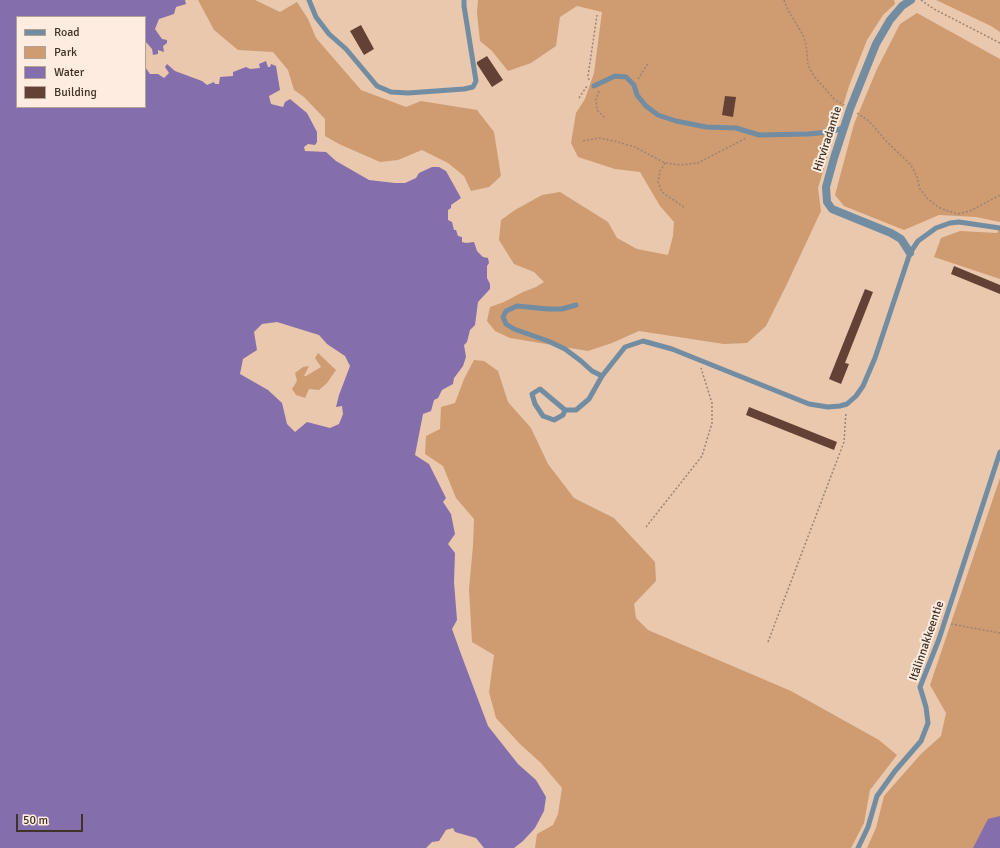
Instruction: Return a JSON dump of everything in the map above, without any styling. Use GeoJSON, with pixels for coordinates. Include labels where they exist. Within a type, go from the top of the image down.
{"type":"FeatureCollection","features":[{"type":"Feature","properties":{"kind":"street","name":"Hirviradantie"},"geometry":{"type":"LineString","coordinates":[[910,253],[901,239],[891,233],[832,209],[827,202],[826,187],[843,128],[876,44],[890,20],[902,6],[911,0]]}},
{"type":"Feature","properties":{"kind":"lane"},"geometry":{"type":"LineString","coordinates":[[309,0],[316,17],[329,34],[346,50],[377,86],[391,92],[408,93],[473,87],[476,82],[464,0]]}},
{"type":"Feature","properties":{"kind":"lane"},"geometry":{"type":"LineString","coordinates":[[594,86],[615,76],[626,77],[634,85],[637,95],[646,106],[658,115],[676,122],[736,128],[759,135],[808,134],[830,132],[843,128]]}},
{"type":"Feature","properties":{"kind":"lane"},"geometry":{"type":"LineString","coordinates":[[565,410],[563,415],[554,420],[543,416],[535,404],[532,394],[540,389],[565,410],[576,410],[589,400],[602,376],[625,346],[643,342],[672,349],[809,404],[828,407],[847,404],[856,396],[863,386],[875,358],[910,253],[918,241],[936,228],[950,223],[959,222],[1000,228]]}},
{"type":"Feature","properties":{"kind":"lane"},"geometry":{"type":"LineString","coordinates":[[576,305],[562,309],[517,306],[506,311],[503,318],[506,324],[514,330],[548,341],[565,349],[602,376]]}},
{"type":"Feature","properties":{"kind":"lane","name":"Itälinnakkeentie"},"geometry":{"type":"LineString","coordinates":[[858,848],[868,827],[877,796],[895,771],[921,741],[928,722],[926,707],[920,687],[944,622],[1000,452]]}},
{"type":"Feature","properties":{"kind":"path"},"geometry":{"type":"LineString","coordinates":[[784,0],[788,10],[803,35],[806,44],[808,65],[814,76],[834,99],[869,121],[887,142],[911,165],[917,177],[920,189],[927,198],[938,207],[958,214],[970,211],[1000,195]]}},
{"type":"Feature","properties":{"kind":"path"},"geometry":{"type":"LineString","coordinates":[[921,0],[934,9],[1000,43]]}},
{"type":"Feature","properties":{"kind":"path"},"geometry":{"type":"LineString","coordinates":[[579,98],[584,88],[590,83],[588,76],[598,15]]}},
{"type":"Feature","properties":{"kind":"path"},"geometry":{"type":"LineString","coordinates":[[634,85],[649,62]]}},
{"type":"Feature","properties":{"kind":"path"},"geometry":{"type":"LineString","coordinates":[[602,82],[596,100],[597,110],[606,119]]}},
{"type":"Feature","properties":{"kind":"path"},"geometry":{"type":"LineString","coordinates":[[583,141],[599,138],[614,140],[635,147],[665,163],[681,165],[698,163],[726,147],[748,137],[759,135]]}},
{"type":"Feature","properties":{"kind":"path"},"geometry":{"type":"LineString","coordinates":[[665,163],[660,171],[658,182],[662,192],[685,208]]}},
{"type":"Feature","properties":{"kind":"path"},"geometry":{"type":"LineString","coordinates":[[646,527],[702,456],[712,423],[712,403],[698,360]]}},
{"type":"Feature","properties":{"kind":"path"},"geometry":{"type":"LineString","coordinates":[[768,642],[844,442],[847,404]]}},
{"type":"Feature","properties":{"kind":"path"},"geometry":{"type":"LineString","coordinates":[[944,622],[1000,633]]}},
{"type":"Feature","properties":{"kind":"green space"},"geometry":{"type":"Polygon","coordinates":[[[198,0],[255,0],[280,12],[297,2],[308,19],[316,38],[361,90],[406,107],[421,101],[477,110],[494,132],[501,176],[489,187],[471,191],[464,176],[448,163],[422,150],[398,160],[380,162],[339,144],[325,136],[325,119],[304,97],[294,90],[288,70],[273,52],[238,50],[214,30],[198,0]]]}},
{"type":"Feature","properties":{"kind":"green space"},"geometry":{"type":"Polygon","coordinates":[[[478,0],[894,0],[895,4],[883,15],[867,40],[849,86],[818,188],[821,211],[766,326],[747,343],[724,344],[639,331],[612,343],[588,351],[510,338],[495,331],[487,321],[490,307],[504,302],[544,282],[534,272],[514,264],[499,240],[501,220],[515,210],[542,195],[560,192],[608,222],[617,238],[637,249],[668,255],[673,236],[674,222],[660,206],[640,172],[615,169],[578,157],[571,143],[576,113],[585,99],[594,73],[602,12],[577,6],[560,17],[556,46],[531,63],[508,71],[492,51],[480,41],[477,13],[478,0]]]}},
{"type":"Feature","properties":{"kind":"green space"},"geometry":{"type":"Polygon","coordinates":[[[936,0],[1000,0],[1000,32],[991,26],[936,0]]]}},
{"type":"Feature","properties":{"kind":"green space"},"geometry":{"type":"Polygon","coordinates":[[[917,13],[1000,59],[1000,222],[976,217],[939,215],[904,230],[844,206],[835,195],[854,124],[877,69],[900,24],[917,13]]]}},
{"type":"Feature","properties":{"kind":"green space"},"geometry":{"type":"Polygon","coordinates":[[[1000,227],[1000,279],[934,257],[941,238],[960,231],[997,233],[1000,227]]]}},
{"type":"Feature","properties":{"kind":"green space"},"geometry":{"type":"Polygon","coordinates":[[[318,353],[336,370],[327,383],[319,390],[309,389],[305,398],[296,395],[292,389],[297,381],[295,373],[303,367],[309,366],[304,376],[306,376],[321,367],[315,358],[318,353]]]}},
{"type":"Feature","properties":{"kind":"green space"},"geometry":{"type":"Polygon","coordinates":[[[474,360],[484,361],[498,371],[508,402],[531,428],[548,464],[574,498],[614,518],[655,562],[656,581],[634,604],[636,618],[648,630],[791,691],[879,740],[897,755],[870,790],[864,823],[851,848],[535,848],[537,834],[553,825],[558,814],[562,788],[541,763],[520,744],[496,718],[489,692],[494,655],[472,642],[469,589],[474,519],[456,498],[443,466],[425,454],[426,436],[440,429],[441,407],[455,403],[464,379],[474,360]]]}},
{"type":"Feature","properties":{"kind":"green space"},"geometry":{"type":"Polygon","coordinates":[[[1000,478],[1000,848],[867,848],[876,828],[884,796],[921,754],[941,736],[946,713],[930,685],[1000,478]]]}},
{"type":"Feature","properties":{"kind":"water"},"geometry":{"type":"Polygon","coordinates":[[[0,0],[185,0],[186,4],[176,7],[174,14],[159,19],[155,29],[162,39],[167,40],[167,43],[163,46],[164,52],[158,50],[158,54],[153,55],[152,49],[146,42],[146,16],[16,16],[16,108],[146,108],[146,68],[150,74],[158,74],[164,78],[169,73],[165,67],[167,64],[175,71],[202,81],[207,85],[214,82],[215,84],[219,84],[220,77],[233,76],[233,72],[246,67],[250,69],[260,68],[259,64],[266,61],[268,67],[270,67],[271,64],[276,66],[280,90],[269,96],[271,104],[283,107],[285,102],[290,99],[307,113],[317,132],[317,142],[315,145],[308,144],[304,147],[305,151],[326,152],[336,161],[369,180],[405,183],[416,178],[419,173],[432,167],[439,167],[446,171],[461,198],[451,205],[451,208],[448,210],[448,220],[452,222],[454,230],[456,230],[458,236],[462,237],[462,242],[474,242],[477,251],[483,257],[488,258],[489,263],[487,266],[487,278],[490,284],[490,289],[478,302],[475,325],[470,330],[467,342],[464,345],[466,357],[463,366],[454,378],[453,384],[442,390],[438,398],[434,400],[431,411],[423,414],[415,455],[429,464],[446,498],[443,502],[451,514],[455,534],[448,544],[455,553],[454,582],[457,620],[452,629],[488,726],[518,764],[536,780],[546,797],[544,811],[535,828],[514,848],[484,848],[476,838],[455,832],[453,828],[446,830],[439,841],[432,842],[426,848],[0,848],[0,0]],[[277,322],[262,324],[254,332],[257,350],[243,359],[240,374],[268,390],[282,403],[287,424],[295,432],[307,422],[330,428],[339,424],[343,414],[342,406],[336,407],[350,366],[345,356],[327,344],[319,335],[277,322]]]}},
{"type":"Feature","properties":{"kind":"water"},"geometry":{"type":"Polygon","coordinates":[[[1000,816],[1000,848],[973,848],[988,819],[1000,816]]]}},
{"type":"Feature","properties":{"kind":"building"},"geometry":{"type":"Polygon","coordinates":[[[361,25],[374,49],[364,55],[350,31],[361,25]]]}},
{"type":"Feature","properties":{"kind":"building"},"geometry":{"type":"Polygon","coordinates":[[[487,56],[503,80],[492,87],[477,64],[477,62],[487,56]]]}},
{"type":"Feature","properties":{"kind":"building"},"geometry":{"type":"Polygon","coordinates":[[[725,96],[736,97],[733,117],[722,115],[725,96]]]}},
{"type":"Feature","properties":{"kind":"building"},"geometry":{"type":"Polygon","coordinates":[[[954,266],[1000,285],[1000,294],[951,274],[954,266]]]}},
{"type":"Feature","properties":{"kind":"building"},"geometry":{"type":"Polygon","coordinates":[[[865,289],[873,292],[845,363],[849,364],[841,384],[829,379],[865,289]]]}},
{"type":"Feature","properties":{"kind":"building"},"geometry":{"type":"Polygon","coordinates":[[[749,407],[837,442],[834,450],[746,415],[749,407]]]}}]}
